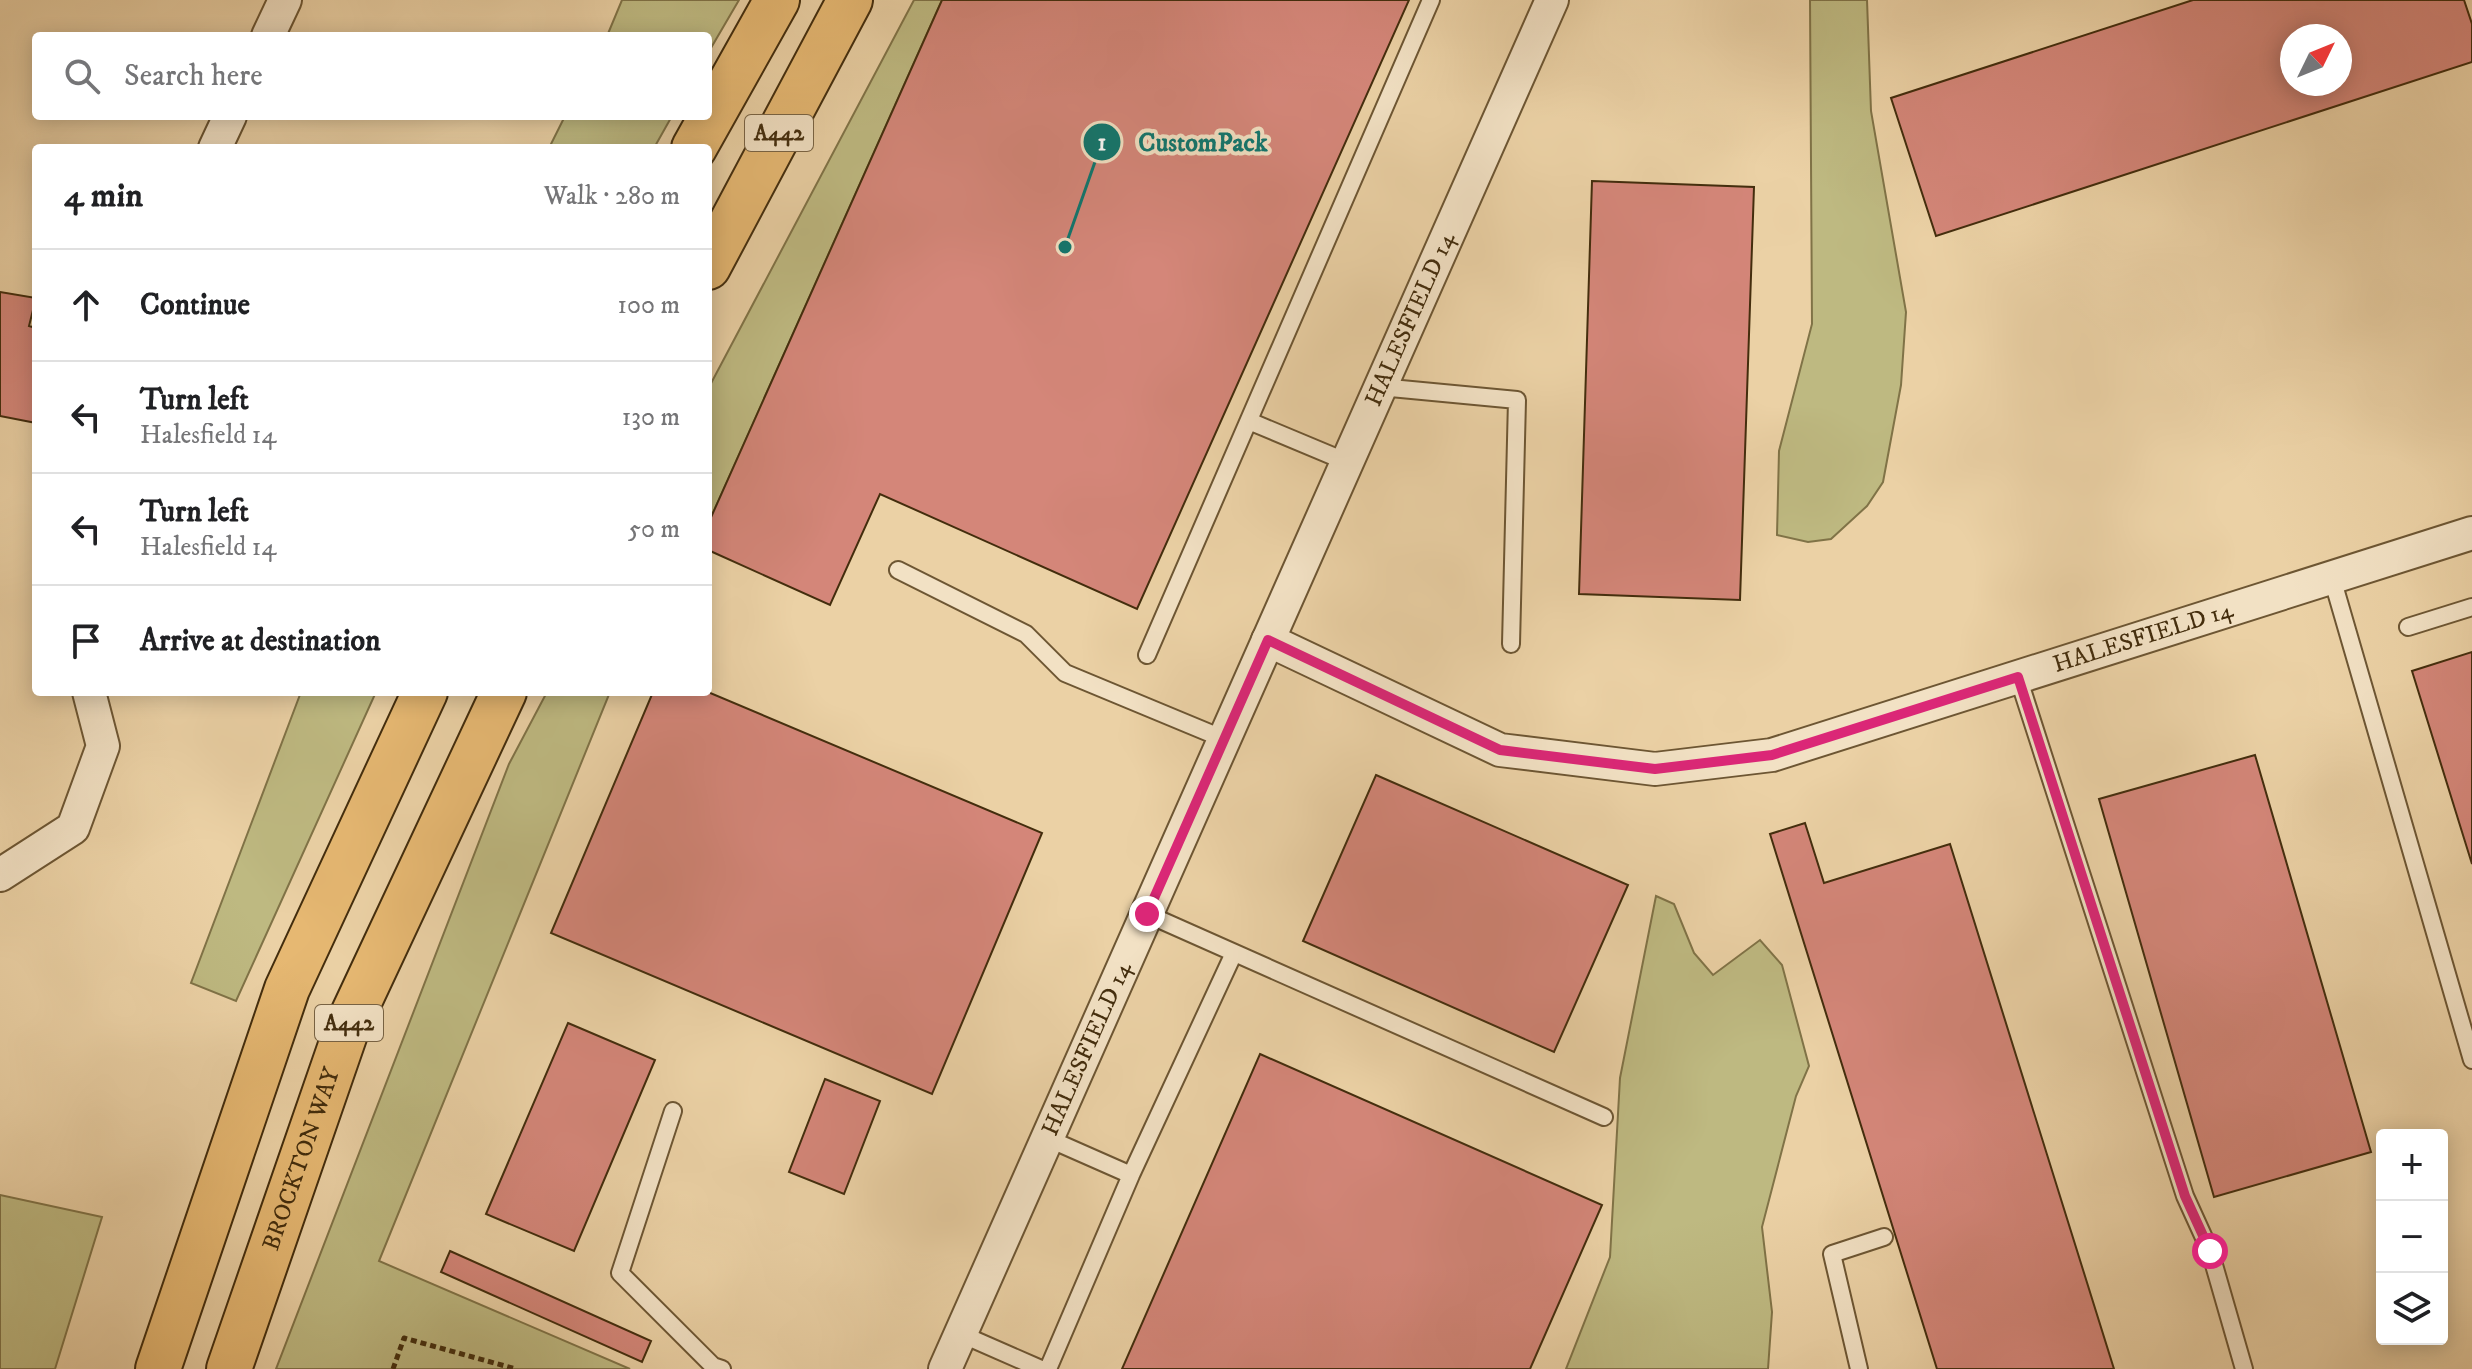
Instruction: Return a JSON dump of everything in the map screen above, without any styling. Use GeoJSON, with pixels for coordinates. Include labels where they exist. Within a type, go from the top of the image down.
{"type":"FeatureCollection","features":[{"type":"Feature","properties":{"kind":"highway","name":"A442"},"geometry":{"type":"LineString","coordinates":[[712,116],[777,0]]}},
{"type":"Feature","properties":{"kind":"highway","name":"A442"},"geometry":{"type":"LineString","coordinates":[[712,259],[850,0]]}},
{"type":"Feature","properties":{"kind":"highway","name":"A442"},"geometry":{"type":"LineString","coordinates":[[696,144],[710,120]]}},
{"type":"Feature","properties":{"kind":"highway","name":"A442"},"geometry":{"type":"LineString","coordinates":[[158,1369],[287,989],[423,696]]}},
{"type":"Feature","properties":{"kind":"highway","name":"BROCKTON WAY"},"geometry":{"type":"LineString","coordinates":[[229,1369],[348,1025],[502,696]]}},
{"type":"Feature","properties":{"kind":"street"},"geometry":{"type":"LineString","coordinates":[[270,32],[285,0]]}},
{"type":"Feature","properties":{"kind":"street","name":"HALESFIELD 14"},"geometry":{"type":"LineString","coordinates":[[945,1369],[1552,0]]}},
{"type":"Feature","properties":{"kind":"street"},"geometry":{"type":"LineString","coordinates":[[217,144],[228,120]]}},
{"type":"Feature","properties":{"kind":"street","name":"HALESFIELD 14"},"geometry":{"type":"LineString","coordinates":[[1268,640],[1500,750],[1655,769],[1772,755],[2472,533]]}},
{"type":"Feature","properties":{"kind":"street"},"geometry":{"type":"LineString","coordinates":[[0,875],[73,828],[103,746],[90,696]]}},
{"type":"Feature","properties":{"kind":"lane"},"geometry":{"type":"LineString","coordinates":[[1147,655],[1431,0]]}},
{"type":"Feature","properties":{"kind":"lane"},"geometry":{"type":"LineString","coordinates":[[1380,387],[1517,400],[1511,644]]}},
{"type":"Feature","properties":{"kind":"lane"},"geometry":{"type":"LineString","coordinates":[[1249,421],[1347,462]]}},
{"type":"Feature","properties":{"kind":"lane"},"geometry":{"type":"LineString","coordinates":[[898,570],[1026,634],[1065,673],[1224,739]]}},
{"type":"Feature","properties":{"kind":"lane"},"geometry":{"type":"LineString","coordinates":[[2332,578],[2472,1060]]}},
{"type":"Feature","properties":{"kind":"lane"},"geometry":{"type":"LineString","coordinates":[[2408,627],[2472,607]]}},
{"type":"Feature","properties":{"kind":"lane"},"geometry":{"type":"LineString","coordinates":[[2018,677],[2185,1196],[2210,1251],[2244,1369]]}},
{"type":"Feature","properties":{"kind":"lane"},"geometry":{"type":"LineString","coordinates":[[1147,914],[1604,1117]]}},
{"type":"Feature","properties":{"kind":"lane"},"geometry":{"type":"LineString","coordinates":[[1048,1369],[1131,1175],[1234,953]]}},
{"type":"Feature","properties":{"kind":"lane"},"geometry":{"type":"LineString","coordinates":[[673,1111],[620,1273],[713,1366],[722,1369]]}},
{"type":"Feature","properties":{"kind":"lane"},"geometry":{"type":"LineString","coordinates":[[1047,1138],[1131,1175]]}},
{"type":"Feature","properties":{"kind":"lane"},"geometry":{"type":"LineString","coordinates":[[1859,1369],[1832,1254],[1884,1237]]}},
{"type":"Feature","properties":{"kind":"lane"},"geometry":{"type":"LineString","coordinates":[[961,1334],[1041,1369]]}},
{"type":"Feature","properties":{"kind":"path"},"geometry":{"type":"LineString","coordinates":[[393,1369],[404,1338],[516,1369]]}},
{"type":"Feature","properties":{"kind":"shaded area"},"geometry":{"type":"Polygon","coordinates":[[[622,0],[739,0],[712,46],[712,32],[609,32],[622,0]]]}},
{"type":"Feature","properties":{"kind":"shaded area"},"geometry":{"type":"Polygon","coordinates":[[[914,0],[942,0],[712,515],[712,381],[914,0]]]}},
{"type":"Feature","properties":{"kind":"shaded area"},"geometry":{"type":"Polygon","coordinates":[[[1810,0],[1867,0],[1871,111],[1906,312],[1901,385],[1883,482],[1867,506],[1831,539],[1808,542],[1777,535],[1779,451],[1812,324],[1810,0]]]}},
{"type":"Feature","properties":{"kind":"shaded area"},"geometry":{"type":"Polygon","coordinates":[[[563,120],[670,120],[656,144],[551,144],[563,120]]]}},
{"type":"Feature","properties":{"kind":"shaded area"},"geometry":{"type":"Polygon","coordinates":[[[299,696],[374,696],[236,1001],[191,983],[299,696]]]}},
{"type":"Feature","properties":{"kind":"shaded area"},"geometry":{"type":"Polygon","coordinates":[[[545,696],[608,696],[379,1261],[630,1369],[276,1369],[509,764],[545,696]]]}},
{"type":"Feature","properties":{"kind":"shaded area"},"geometry":{"type":"Polygon","coordinates":[[[1656,896],[1674,904],[1694,953],[1713,975],[1760,940],[1782,965],[1809,1066],[1796,1096],[1762,1227],[1772,1312],[1768,1369],[1566,1369],[1610,1257],[1620,1078],[1656,896]]]}},
{"type":"Feature","properties":{"kind":"shaded area"},"geometry":{"type":"Polygon","coordinates":[[[0,1195],[102,1217],[55,1369],[0,1369],[0,1195]]]}},
{"type":"Feature","properties":{"kind":"building"},"geometry":{"type":"Polygon","coordinates":[[[942,0],[1409,0],[1137,609],[880,494],[830,605],[712,552],[712,515],[942,0]]]}},
{"type":"Feature","properties":{"kind":"building"},"geometry":{"type":"Polygon","coordinates":[[[2193,0],[2464,0],[2472,24],[2472,62],[1936,236],[1891,98],[2193,0]]]}},
{"type":"Feature","properties":{"kind":"building"},"geometry":{"type":"Polygon","coordinates":[[[1592,181],[1754,187],[1740,600],[1579,594],[1592,181]]]}},
{"type":"Feature","properties":{"kind":"building"},"geometry":{"type":"Polygon","coordinates":[[[0,292],[32,297],[29,326],[32,327],[32,422],[0,416],[0,292]]]}},
{"type":"Feature","properties":{"kind":"building"},"geometry":{"type":"Polygon","coordinates":[[[2472,652],[2472,864],[2412,671],[2472,652]]]}},
{"type":"Feature","properties":{"kind":"building"},"geometry":{"type":"Polygon","coordinates":[[[712,694],[1042,833],[932,1094],[551,933],[651,696],[712,694]]]}},
{"type":"Feature","properties":{"kind":"building"},"geometry":{"type":"Polygon","coordinates":[[[2255,755],[2371,1152],[2214,1197],[2099,799],[2255,755]]]}},
{"type":"Feature","properties":{"kind":"building"},"geometry":{"type":"Polygon","coordinates":[[[1376,775],[1628,885],[1554,1052],[1303,941],[1376,775]]]}},
{"type":"Feature","properties":{"kind":"building"},"geometry":{"type":"Polygon","coordinates":[[[1805,823],[1824,883],[1950,844],[2114,1369],[1937,1369],[1770,834],[1805,823]]]}},
{"type":"Feature","properties":{"kind":"building"},"geometry":{"type":"Polygon","coordinates":[[[568,1023],[655,1060],[574,1251],[486,1214],[568,1023]]]}},
{"type":"Feature","properties":{"kind":"building"},"geometry":{"type":"Polygon","coordinates":[[[1260,1054],[1602,1205],[1530,1369],[1122,1369],[1260,1054]]]}},
{"type":"Feature","properties":{"kind":"building"},"geometry":{"type":"Polygon","coordinates":[[[825,1079],[880,1101],[844,1194],[789,1172],[825,1079]]]}},
{"type":"Feature","properties":{"kind":"building"},"geometry":{"type":"Polygon","coordinates":[[[450,1251],[651,1341],[642,1362],[441,1272],[450,1251]]]}},
{"type":"Feature","properties":{"kind":"place","name":"CustomPack"},"geometry":{"type":"Point","coordinates":[1065,247]}},
{"type":"Feature","properties":{"kind":"route"},"geometry":{"type":"LineString","coordinates":[[1147,914],[1268,640],[1500,750],[1655,769],[1772,755],[2018,677],[2185,1196],[2210,1251]]}}]}
